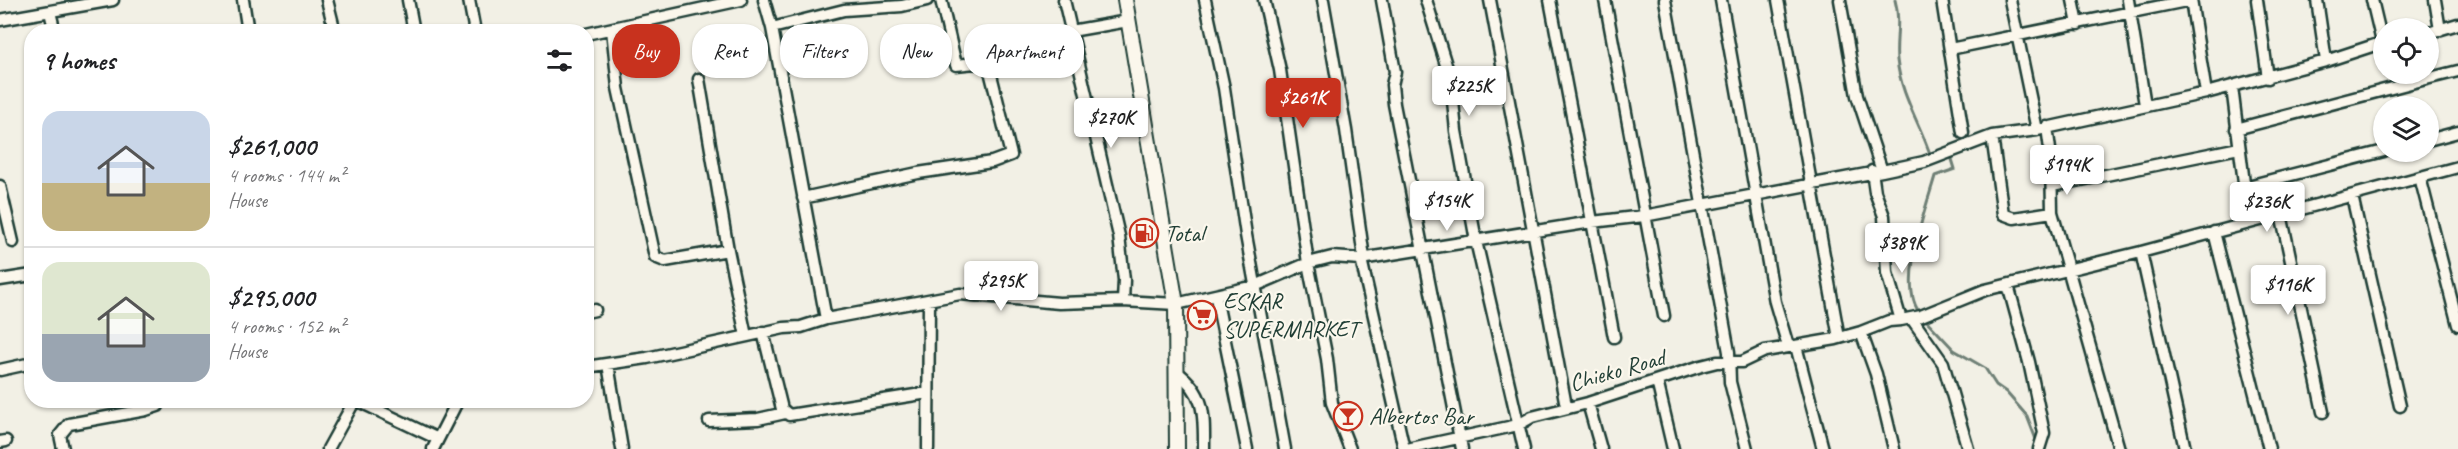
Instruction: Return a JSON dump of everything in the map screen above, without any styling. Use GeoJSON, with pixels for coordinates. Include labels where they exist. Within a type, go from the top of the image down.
{"type":"FeatureCollection","features":[{"type":"Feature","properties":{"kind":"main road"},"geometry":{"type":"LineString","coordinates":[[1125,0],[1176,304],[1177,449]]}},
{"type":"Feature","properties":{"kind":"street"},"geometry":{"type":"LineString","coordinates":[[0,20],[113,0]]}},
{"type":"Feature","properties":{"kind":"street"},"geometry":{"type":"LineString","coordinates":[[243,0],[247,24]]}},
{"type":"Feature","properties":{"kind":"street"},"geometry":{"type":"LineString","coordinates":[[327,0],[333,24]]}},
{"type":"Feature","properties":{"kind":"street"},"geometry":{"type":"LineString","coordinates":[[408,0],[412,24]]}},
{"type":"Feature","properties":{"kind":"street"},"geometry":{"type":"LineString","coordinates":[[469,0],[474,24]]}},
{"type":"Feature","properties":{"kind":"street"},"geometry":{"type":"LineString","coordinates":[[634,24],[741,0]]}},
{"type":"Feature","properties":{"kind":"street"},"geometry":{"type":"LineString","coordinates":[[764,0],[772,28],[826,319]]}},
{"type":"Feature","properties":{"kind":"street"},"geometry":{"type":"LineString","coordinates":[[772,28],[844,10],[884,8],[927,0]]}},
{"type":"Feature","properties":{"kind":"street"},"geometry":{"type":"LineString","coordinates":[[803,198],[918,173],[1006,159],[1011,155],[990,71],[985,62],[956,65],[941,0]]}},
{"type":"Feature","properties":{"kind":"street"},"geometry":{"type":"LineString","coordinates":[[1064,0],[1069,24]]}},
{"type":"Feature","properties":{"kind":"street"},"geometry":{"type":"LineString","coordinates":[[1205,0],[1224,88],[1255,286],[1285,449]]}},
{"type":"Feature","properties":{"kind":"street"},"geometry":{"type":"LineString","coordinates":[[1264,0],[1280,70],[1308,263],[1327,359],[1332,404],[1350,449]]}},
{"type":"Feature","properties":{"kind":"street"},"geometry":{"type":"LineString","coordinates":[[1323,0],[1346,130],[1363,258],[1406,449]]}},
{"type":"Feature","properties":{"kind":"street"},"geometry":{"type":"LineString","coordinates":[[1382,0],[1395,72],[1392,85],[1394,104],[1461,443]]}},
{"type":"Feature","properties":{"kind":"street"},"geometry":{"type":"LineString","coordinates":[[1426,0],[1451,81],[1456,130],[1476,241],[1524,449]]}},
{"type":"Feature","properties":{"kind":"street"},"geometry":{"type":"LineString","coordinates":[[1490,0],[1566,406]]}},
{"type":"Feature","properties":{"kind":"street"},"geometry":{"type":"LineString","coordinates":[[1550,0],[1614,337]]}},
{"type":"Feature","properties":{"kind":"street"},"geometry":{"type":"LineString","coordinates":[[1605,0],[1664,316]]}},
{"type":"Feature","properties":{"kind":"street"},"geometry":{"type":"LineString","coordinates":[[1665,0],[1702,204],[1729,363],[1730,382],[1747,449]]}},
{"type":"Feature","properties":{"kind":"street"},"geometry":{"type":"LineString","coordinates":[[1721,0],[1775,302],[1792,346],[1823,449]]}},
{"type":"Feature","properties":{"kind":"street"},"geometry":{"type":"LineString","coordinates":[[1778,0],[1839,338]]}},
{"type":"Feature","properties":{"kind":"street"},"geometry":{"type":"LineString","coordinates":[[1840,0],[1857,96],[1877,171],[1875,192],[1884,216],[1887,273],[1943,363],[1968,449]]}},
{"type":"Feature","properties":{"kind":"street"},"geometry":{"type":"LineString","coordinates":[[1942,0],[1963,134]]}},
{"type":"Feature","properties":{"kind":"street"},"geometry":{"type":"LineString","coordinates":[[2010,0],[2042,128],[2052,186],[2052,212],[2119,449]]}},
{"type":"Feature","properties":{"kind":"street"},"geometry":{"type":"LineString","coordinates":[[2073,0],[2078,24]]}},
{"type":"Feature","properties":{"kind":"street"},"geometry":{"type":"LineString","coordinates":[[2128,0],[2145,105]]}},
{"type":"Feature","properties":{"kind":"street"},"geometry":{"type":"LineString","coordinates":[[1950,50],[2191,0],[2206,93]]}},
{"type":"Feature","properties":{"kind":"street"},"geometry":{"type":"LineString","coordinates":[[2257,0],[2268,78]]}},
{"type":"Feature","properties":{"kind":"street"},"geometry":{"type":"LineString","coordinates":[[2317,0],[2326,61]]}},
{"type":"Feature","properties":{"kind":"street"},"geometry":{"type":"LineString","coordinates":[[2372,0],[2377,18]]}},
{"type":"Feature","properties":{"kind":"street"},"geometry":{"type":"LineString","coordinates":[[2434,0],[2440,30],[2458,24]]}},
{"type":"Feature","properties":{"kind":"street"},"geometry":{"type":"LineString","coordinates":[[50,12],[53,24]]}},
{"type":"Feature","properties":{"kind":"street"},"geometry":{"type":"LineString","coordinates":[[1084,29],[1128,21]]}},
{"type":"Feature","properties":{"kind":"street"},"geometry":{"type":"LineString","coordinates":[[594,32],[612,29]]}},
{"type":"Feature","properties":{"kind":"street"},"geometry":{"type":"LineString","coordinates":[[594,366],[647,358],[763,332],[801,327],[826,319],[960,294],[1059,303],[1123,301],[1176,304],[1215,297],[1255,286],[1308,263],[1332,257],[1363,258],[1422,251],[1592,222],[1644,216],[1924,162],[1992,136],[2042,128],[2232,87],[2373,45]]}},
{"type":"Feature","properties":{"kind":"street"},"geometry":{"type":"LineString","coordinates":[[2439,74],[2458,71]]}},
{"type":"Feature","properties":{"kind":"street"},"geometry":{"type":"LineString","coordinates":[[617,78],[655,257],[665,261],[728,250]]}},
{"type":"Feature","properties":{"kind":"street"},"geometry":{"type":"LineString","coordinates":[[1082,78],[1119,236],[1124,280],[1123,301]]}},
{"type":"Feature","properties":{"kind":"street"},"geometry":{"type":"LineString","coordinates":[[699,79],[728,250],[746,336]]}},
{"type":"Feature","properties":{"kind":"street"},"geometry":{"type":"LineString","coordinates":[[2236,129],[2396,84]]}},
{"type":"Feature","properties":{"kind":"street"},"geometry":{"type":"LineString","coordinates":[[2232,87],[2249,223]]}},
{"type":"Feature","properties":{"kind":"street"},"geometry":{"type":"LineString","coordinates":[[2439,137],[2458,132]]}},
{"type":"Feature","properties":{"kind":"street"},"geometry":{"type":"LineString","coordinates":[[1992,136],[2003,214],[2014,218],[2052,212]]}},
{"type":"Feature","properties":{"kind":"street"},"geometry":{"type":"LineString","coordinates":[[2052,186],[2238,148]]}},
{"type":"Feature","properties":{"kind":"street"},"geometry":{"type":"LineString","coordinates":[[2244,187],[2373,154]]}},
{"type":"Feature","properties":{"kind":"street","name":"Chieko Road"},"geometry":{"type":"LineString","coordinates":[[1406,449],[1461,443],[1518,425],[1532,417],[1566,406],[1588,402],[1717,362],[1729,363],[1792,346],[1839,338],[1888,321],[1915,318],[1985,290],[2141,252],[2458,167]]}},
{"type":"Feature","properties":{"kind":"street"},"geometry":{"type":"LineString","coordinates":[[2420,177],[2458,324]]}},
{"type":"Feature","properties":{"kind":"street"},"geometry":{"type":"LineString","coordinates":[[0,186],[13,242]]}},
{"type":"Feature","properties":{"kind":"street"},"geometry":{"type":"LineString","coordinates":[[2352,196],[2400,405]]}},
{"type":"Feature","properties":{"kind":"street"},"geometry":{"type":"LineString","coordinates":[[2281,214],[2323,412]]}},
{"type":"Feature","properties":{"kind":"street"},"geometry":{"type":"LineString","coordinates":[[2214,232],[2269,449]]}},
{"type":"Feature","properties":{"kind":"street"},"geometry":{"type":"LineString","coordinates":[[2141,252],[2185,449]]}},
{"type":"Feature","properties":{"kind":"street"},"geometry":{"type":"LineString","coordinates":[[0,280],[24,276]]}},
{"type":"Feature","properties":{"kind":"street"},"geometry":{"type":"LineString","coordinates":[[2008,285],[2029,362],[2044,433],[2040,446]]}},
{"type":"Feature","properties":{"kind":"street"},"geometry":{"type":"LineString","coordinates":[[1215,297],[1247,449]]}},
{"type":"Feature","properties":{"kind":"street"},"geometry":{"type":"LineString","coordinates":[[928,449],[929,300]]}},
{"type":"Feature","properties":{"kind":"street"},"geometry":{"type":"LineString","coordinates":[[763,332],[785,413]]}},
{"type":"Feature","properties":{"kind":"street"},"geometry":{"type":"LineString","coordinates":[[1861,332],[1876,374],[1894,449]]}},
{"type":"Feature","properties":{"kind":"street"},"geometry":{"type":"LineString","coordinates":[[608,364],[622,449]]}},
{"type":"Feature","properties":{"kind":"street"},"geometry":{"type":"LineString","coordinates":[[0,370],[24,365]]}},
{"type":"Feature","properties":{"kind":"street"},"geometry":{"type":"LineString","coordinates":[[1177,372],[1196,388],[1205,420],[1204,449]]}},
{"type":"Feature","properties":{"kind":"street"},"geometry":{"type":"LineString","coordinates":[[1657,381],[1673,449]]}},
{"type":"Feature","properties":{"kind":"street"},"geometry":{"type":"LineString","coordinates":[[709,421],[758,418],[785,413],[789,415],[808,413],[928,393]]}},
{"type":"Feature","properties":{"kind":"street"},"geometry":{"type":"LineString","coordinates":[[1588,402],[1601,449]]}},
{"type":"Feature","properties":{"kind":"street"},"geometry":{"type":"LineString","coordinates":[[63,449],[60,435],[69,424],[152,408]]}},
{"type":"Feature","properties":{"kind":"street"},"geometry":{"type":"LineString","coordinates":[[328,449],[351,408]]}},
{"type":"Feature","properties":{"kind":"street"},"geometry":{"type":"LineString","coordinates":[[373,408],[435,444],[454,408]]}},
{"type":"Feature","properties":{"kind":"street"},"geometry":{"type":"LineString","coordinates":[[381,412],[383,408]]}},
{"type":"Feature","properties":{"kind":"waterway"},"geometry":{"type":"LineString","coordinates":[[1895,0],[1898,15],[1899,73],[1931,157]]}},
{"type":"Feature","properties":{"kind":"waterway"},"geometry":{"type":"LineString","coordinates":[[1921,314],[1914,302],[1911,286],[1915,247],[1935,176],[1955,169],[1951,156]]}},
{"type":"Feature","properties":{"kind":"waterway"},"geometry":{"type":"LineString","coordinates":[[1925,319],[1954,350],[1985,368],[1996,385],[2006,392],[2027,416],[2037,442]]}},
{"type":"Feature","properties":{"kind":"place","name":"Total"},"geometry":{"type":"Point","coordinates":[1144,233]}},
{"type":"Feature","properties":{"kind":"place","name":"ESKAR SUPERMARKET"},"geometry":{"type":"Point","coordinates":[1202,315]}},
{"type":"Feature","properties":{"kind":"place","name":"Albertos Bar"},"geometry":{"type":"Point","coordinates":[1348,416]}}]}
